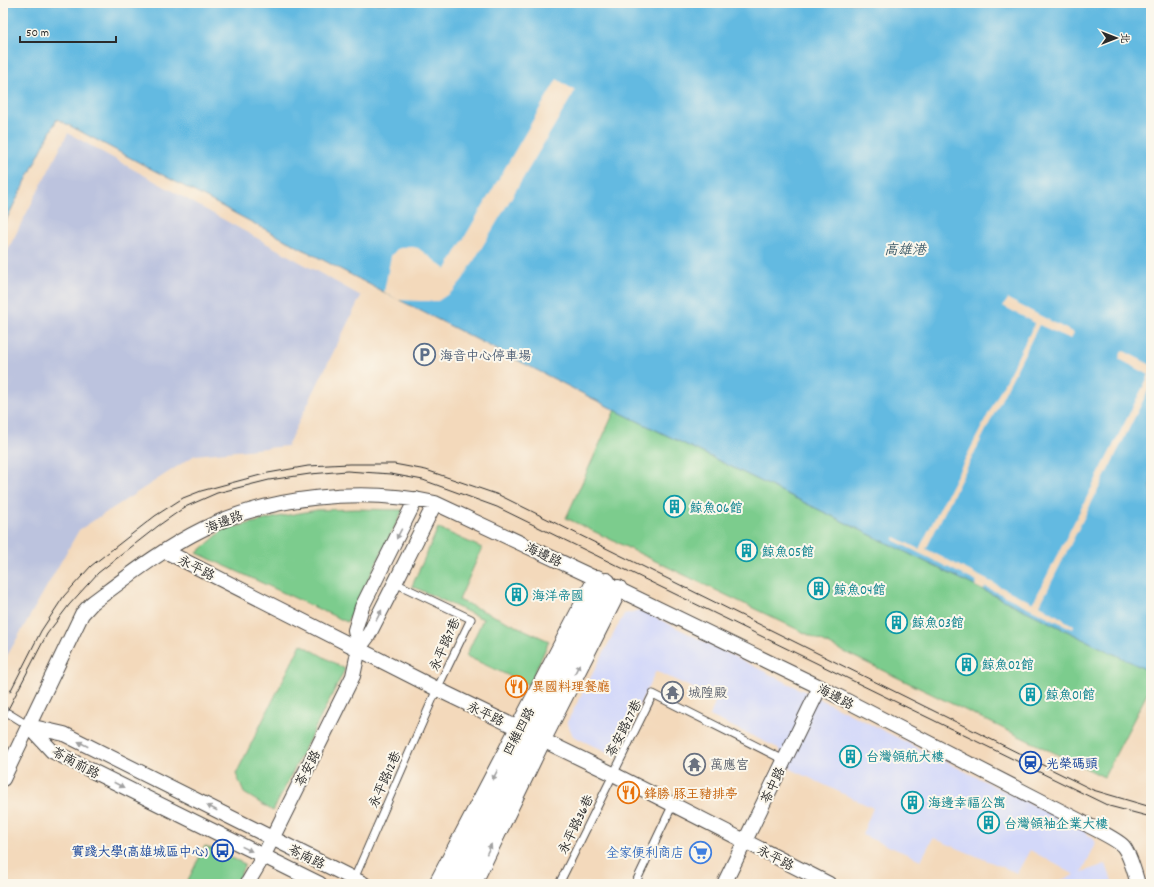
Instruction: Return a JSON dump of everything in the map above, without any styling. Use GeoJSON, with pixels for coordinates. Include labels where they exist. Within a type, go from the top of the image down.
{"type":"FeatureCollection","features":[{"type":"Feature","properties":{"kind":"main road","name":"四維四路"},"geometry":{"type":"LineString","coordinates":[[456,884],[607,584]]}},
{"type":"Feature","properties":{"kind":"street","name":"海邊路"},"geometry":{"type":"LineString","coordinates":[[3,779],[82,614],[92,603],[165,551],[203,528],[242,513],[280,503],[322,497],[386,496],[416,499],[435,503],[820,687],[1103,833],[1123,846],[1134,870],[1138,884]]}},
{"type":"Feature","properties":{"kind":"street","name":"苓安路"},"geometry":{"type":"LineString","coordinates":[[247,884],[263,857],[353,676],[359,648],[355,630],[362,607],[416,499]]}},
{"type":"Feature","properties":{"kind":"street","name":"苓安路"},"geometry":{"type":"LineString","coordinates":[[359,648],[368,636],[435,503]]}},
{"type":"Feature","properties":{"kind":"street","name":"永平路"},"geometry":{"type":"LineString","coordinates":[[165,551],[359,648],[437,689],[673,804],[829,884]]}},
{"type":"Feature","properties":{"kind":"street","name":"苓中路"},"geometry":{"type":"LineString","coordinates":[[724,884],[820,687]]}},
{"type":"Feature","properties":{"kind":"street","name":"苓南前路"},"geometry":{"type":"LineString","coordinates":[[29,726],[64,734],[272,838]]}},
{"type":"Feature","properties":{"kind":"street","name":"苓南前路"},"geometry":{"type":"LineString","coordinates":[[29,726],[52,751],[263,857]]}},
{"type":"Feature","properties":{"kind":"street","name":"四維四路"},"geometry":{"type":"LineString","coordinates":[[438,884],[531,734]]}},
{"type":"Feature","properties":{"kind":"street","name":"四維四路"},"geometry":{"type":"LineString","coordinates":[[472,884],[531,734]]}},
{"type":"Feature","properties":{"kind":"street","name":"苓南路"},"geometry":{"type":"LineString","coordinates":[[272,838],[359,882]]}},
{"type":"Feature","properties":{"kind":"street","name":"苓南路"},"geometry":{"type":"LineString","coordinates":[[263,857],[320,884]]}},
{"type":"Feature","properties":{"kind":"lane","name":"永平路7巷"},"geometry":{"type":"LineString","coordinates":[[395,583],[471,619],[437,689]]}},
{"type":"Feature","properties":{"kind":"lane","name":"永平路12巷"},"geometry":{"type":"LineString","coordinates":[[359,882],[437,689]]}},
{"type":"Feature","properties":{"kind":"lane","name":"苓安路27巷"},"geometry":{"type":"LineString","coordinates":[[613,774],[653,694],[784,760]]}},
{"type":"Feature","properties":{"kind":"lane"},"geometry":{"type":"LineString","coordinates":[[3,710],[29,726]]}},
{"type":"Feature","properties":{"kind":"lane","name":"永平路36巷"},"geometry":{"type":"LineString","coordinates":[[559,884],[613,774]]}},
{"type":"Feature","properties":{"kind":"lane"},"geometry":{"type":"LineString","coordinates":[[635,884],[673,804]]}},
{"type":"Feature","properties":{"kind":"shaded area"},"geometry":{"type":"Polygon","coordinates":[[[68,133],[361,296],[287,446],[195,455],[79,530],[3,663],[3,259],[68,133]]]}},
{"type":"Feature","properties":{"kind":"shaded area"},"geometry":{"type":"Polygon","coordinates":[[[641,610],[1085,831],[1096,843],[1082,872],[1106,864],[1113,884],[1050,884],[1075,875],[1030,850],[1017,873],[933,838],[921,860],[862,835],[873,808],[791,769],[778,748],[710,716],[716,699],[656,671],[614,756],[573,736],[567,722],[624,614],[641,610]]]}},
{"type":"Feature","properties":{"kind":"green space"},"geometry":{"type":"Polygon","coordinates":[[[615,410],[1151,672],[1151,686],[1104,777],[566,518],[615,410]]]}},
{"type":"Feature","properties":{"kind":"green space"},"geometry":{"type":"Polygon","coordinates":[[[317,510],[403,510],[347,622],[197,553],[223,530],[277,517],[317,510]]]}},
{"type":"Feature","properties":{"kind":"green space"},"geometry":{"type":"Polygon","coordinates":[[[438,528],[482,548],[459,600],[549,641],[529,685],[466,656],[483,619],[412,586],[438,528]]]}},
{"type":"Feature","properties":{"kind":"green space"},"geometry":{"type":"Polygon","coordinates":[[[301,644],[345,669],[273,811],[244,793],[236,774],[301,644]]]}},
{"type":"Feature","properties":{"kind":"green space"},"geometry":{"type":"Polygon","coordinates":[[[205,846],[245,864],[236,884],[186,884],[205,846]]]}},
{"type":"Feature","properties":{"kind":"water","name":"高雄港"},"geometry":{"type":"Polygon","coordinates":[[[3,3],[1151,3],[1151,672],[615,410],[374,287],[57,119],[3,226],[3,3]]]}},
{"type":"Feature","properties":{"kind":"pier"},"geometry":{"type":"Polygon","coordinates":[[[557,79],[575,91],[463,279],[453,291],[438,301],[398,300],[384,292],[391,256],[397,249],[408,246],[418,248],[446,269],[557,79]]]}},
{"type":"Feature","properties":{"kind":"pier"},"geometry":{"type":"Polygon","coordinates":[[[1008,299],[1074,333],[1071,339],[1039,325],[926,549],[1033,603],[1149,375],[1119,359],[1122,350],[1151,365],[1151,385],[1040,605],[1074,626],[1073,629],[986,587],[983,590],[975,586],[977,582],[893,540],[895,537],[919,549],[1035,323],[1003,306],[1008,299]]]}},
{"type":"Feature","properties":{"kind":"tram line"},"geometry":{"type":"LineString","coordinates":[[10,692],[41,631],[64,596],[91,566],[155,516],[183,498],[201,491],[268,473],[308,466],[394,464],[426,470],[499,495],[1093,790],[1151,807]]}},
{"type":"Feature","properties":{"kind":"tram line"},"geometry":{"type":"LineString","coordinates":[[3,719],[47,634],[69,605],[98,573],[185,507],[217,493],[269,480],[310,474],[347,471],[391,474],[423,480],[497,507],[1109,806],[1151,817]]}},
{"type":"Feature","properties":{"kind":"place","name":"海音中心停車場"},"geometry":{"type":"Point","coordinates":[424,355]}},
{"type":"Feature","properties":{"kind":"place","name":"鯨魚06館"},"geometry":{"type":"Point","coordinates":[675,507]}},
{"type":"Feature","properties":{"kind":"place","name":"鯨魚05館"},"geometry":{"type":"Point","coordinates":[747,551]}},
{"type":"Feature","properties":{"kind":"place","name":"鯨魚04館"},"geometry":{"type":"Point","coordinates":[819,589]}},
{"type":"Feature","properties":{"kind":"place","name":"海洋帝國"},"geometry":{"type":"Point","coordinates":[516,595]}},
{"type":"Feature","properties":{"kind":"place","name":"鯨魚03館"},"geometry":{"type":"Point","coordinates":[896,622]}},
{"type":"Feature","properties":{"kind":"place","name":"鯨魚02館"},"geometry":{"type":"Point","coordinates":[967,664]}},
{"type":"Feature","properties":{"kind":"place","name":"異國料理餐廳"},"geometry":{"type":"Point","coordinates":[517,686]}},
{"type":"Feature","properties":{"kind":"place","name":"城隍殿"},"geometry":{"type":"Point","coordinates":[672,692]}},
{"type":"Feature","properties":{"kind":"place","name":"鯨魚01館"},"geometry":{"type":"Point","coordinates":[1031,694]}},
{"type":"Feature","properties":{"kind":"place","name":"台灣領航大樓"},"geometry":{"type":"Point","coordinates":[850,756]}},
{"type":"Feature","properties":{"kind":"place","name":"光榮碼頭"},"geometry":{"type":"Point","coordinates":[1031,763]}},
{"type":"Feature","properties":{"kind":"place","name":"萬應宮"},"geometry":{"type":"Point","coordinates":[694,764]}},
{"type":"Feature","properties":{"kind":"place","name":"鋒勝 豚王豬排亭"},"geometry":{"type":"Point","coordinates":[629,793]}},
{"type":"Feature","properties":{"kind":"place","name":"海邊幸福公寓"},"geometry":{"type":"Point","coordinates":[912,802]}},
{"type":"Feature","properties":{"kind":"place","name":"台灣領袖企業大樓"},"geometry":{"type":"Point","coordinates":[989,823]}},
{"type":"Feature","properties":{"kind":"place","name":"實踐大學(高雄城區中心)"},"geometry":{"type":"Point","coordinates":[223,851]}},
{"type":"Feature","properties":{"kind":"place","name":"全家便利商店"},"geometry":{"type":"Point","coordinates":[700,852]}}]}
